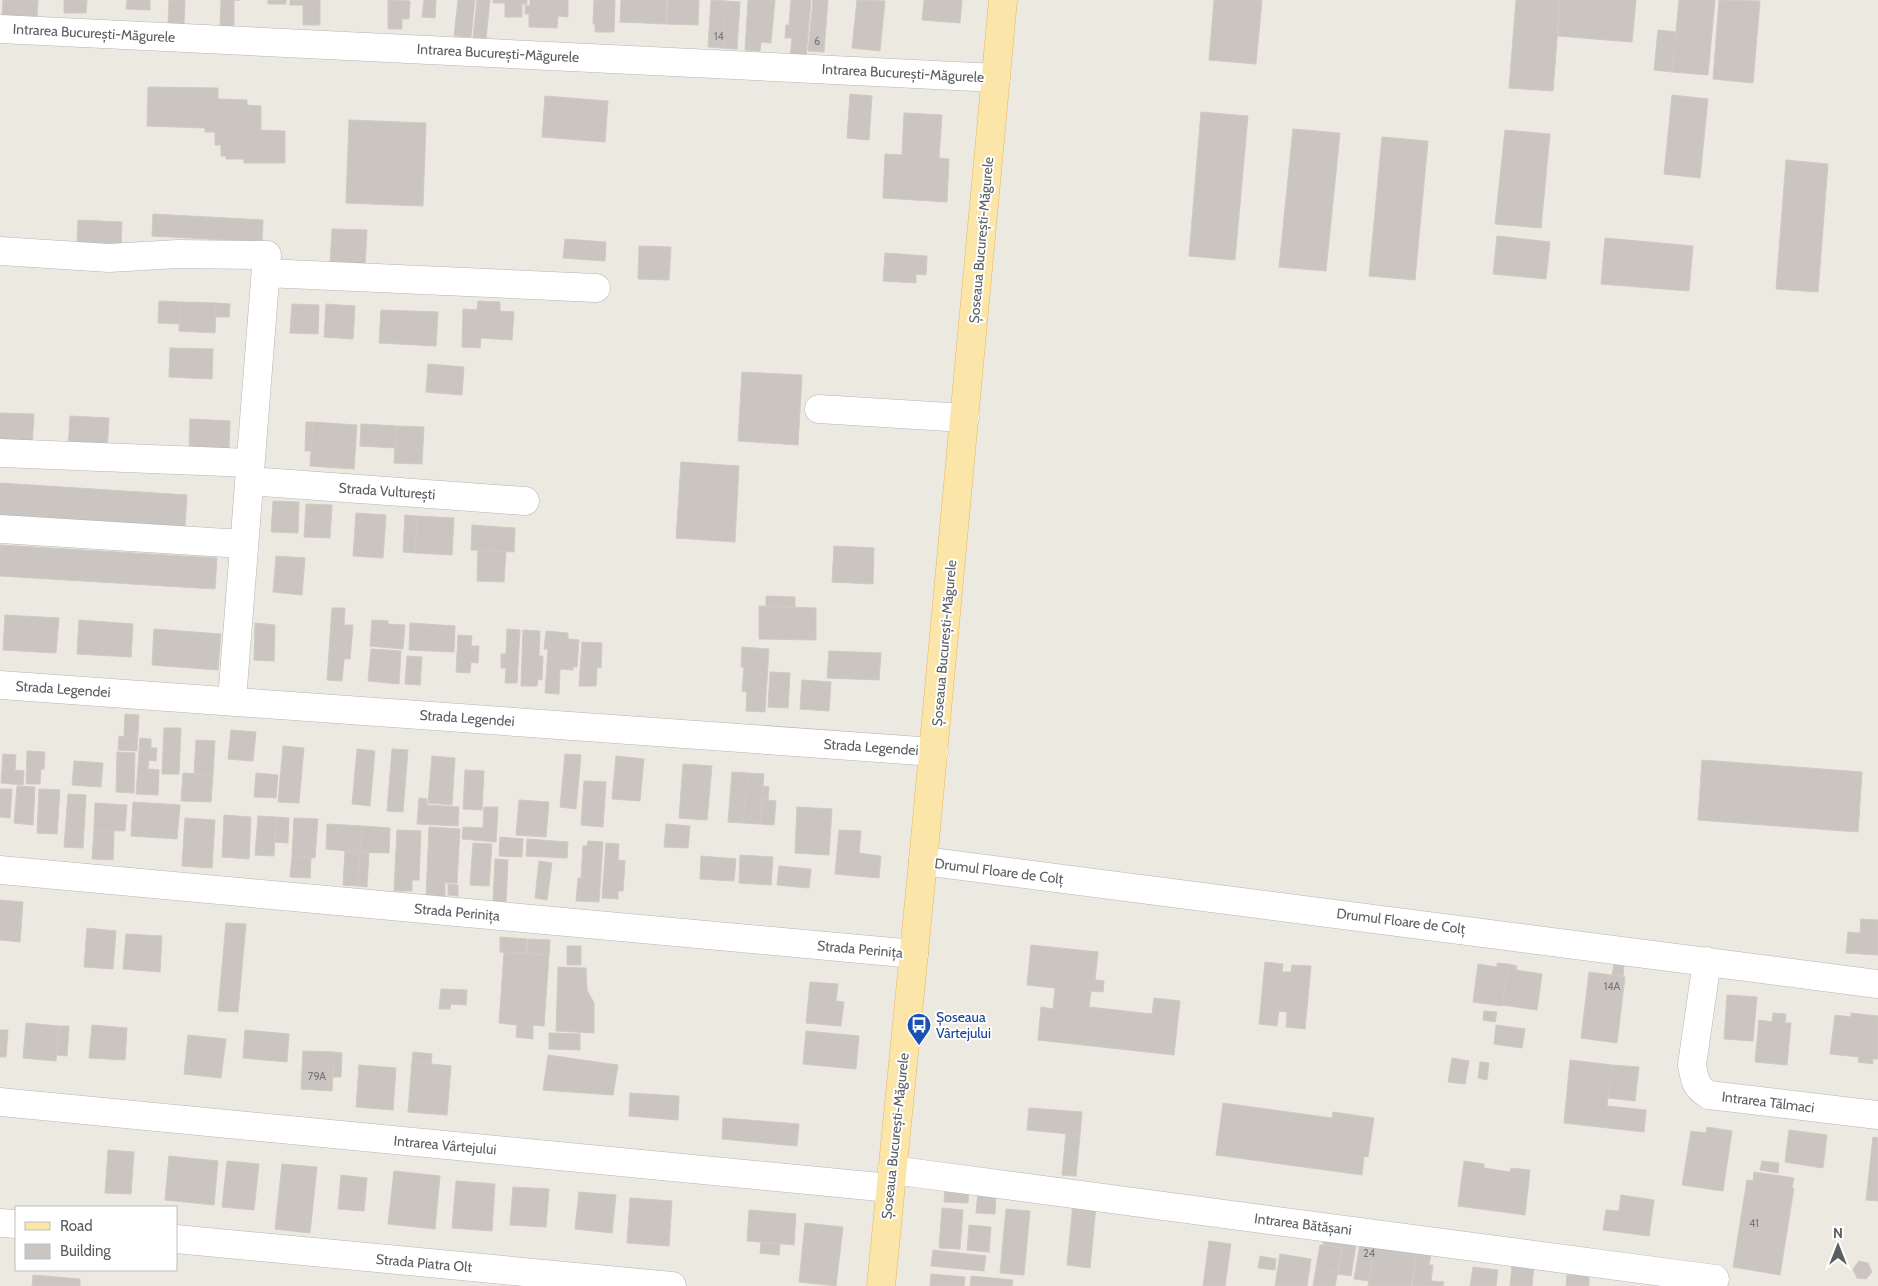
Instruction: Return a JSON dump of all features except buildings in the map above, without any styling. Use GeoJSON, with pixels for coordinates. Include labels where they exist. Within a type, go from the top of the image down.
{"type":"FeatureCollection","features":[{"type":"Feature","properties":{"kind":"main road","name":"Șoseaua București-Măgurele"},"geometry":{"type":"LineString","coordinates":[[881,1286],[924,861],[1003,0]]}},
{"type":"Feature","properties":{"kind":"street","name":"Intrarea București-Măgurele"},"geometry":{"type":"LineString","coordinates":[[0,29],[996,78]]}},
{"type":"Feature","properties":{"kind":"street"},"geometry":{"type":"LineString","coordinates":[[0,251],[109,258],[178,254],[267,264],[596,288]]}},
{"type":"Feature","properties":{"kind":"street"},"geometry":{"type":"LineString","coordinates":[[232,700],[243,544],[267,264]]}},
{"type":"Feature","properties":{"kind":"street"},"geometry":{"type":"LineString","coordinates":[[819,409],[965,418]]}},
{"type":"Feature","properties":{"kind":"street","name":"Strada Vulturești"},"geometry":{"type":"LineString","coordinates":[[0,453],[249,472],[525,501]]}},
{"type":"Feature","properties":{"kind":"street"},"geometry":{"type":"LineString","coordinates":[[0,529],[243,544]]}},
{"type":"Feature","properties":{"kind":"street","name":"Strada Legendei"},"geometry":{"type":"LineString","coordinates":[[0,685],[232,700],[934,752]]}},
{"type":"Feature","properties":{"kind":"street","name":"Drumul Floare de Colț"},"geometry":{"type":"LineString","coordinates":[[924,861],[1878,984]]}},
{"type":"Feature","properties":{"kind":"street","name":"Strada Perinița"},"geometry":{"type":"LineString","coordinates":[[0,870],[914,954]]}},
{"type":"Feature","properties":{"kind":"street","name":"Intrarea Tălmaci"},"geometry":{"type":"LineString","coordinates":[[1707,961],[1692,1065],[1694,1080],[1699,1090],[1709,1095],[1878,1115]]}},
{"type":"Feature","properties":{"kind":"street","name":"Intrarea Vârtejului"},"geometry":{"type":"LineString","coordinates":[[0,1102],[891,1179]]}},
{"type":"Feature","properties":{"kind":"street","name":"Intrarea Bătășani"},"geometry":{"type":"LineString","coordinates":[[891,1179],[1715,1279]]}},
{"type":"Feature","properties":{"kind":"street"},"geometry":{"type":"LineString","coordinates":[[0,1223],[15,1224]]}},
{"type":"Feature","properties":{"kind":"street","name":"Strada Piatra Olt"},"geometry":{"type":"LineString","coordinates":[[178,1239],[672,1286]]}},
{"type":"Feature","properties":{"kind":"place","name":"Șoseaua Vârtejului"},"geometry":{"type":"Point","coordinates":[919,1046]}}]}
